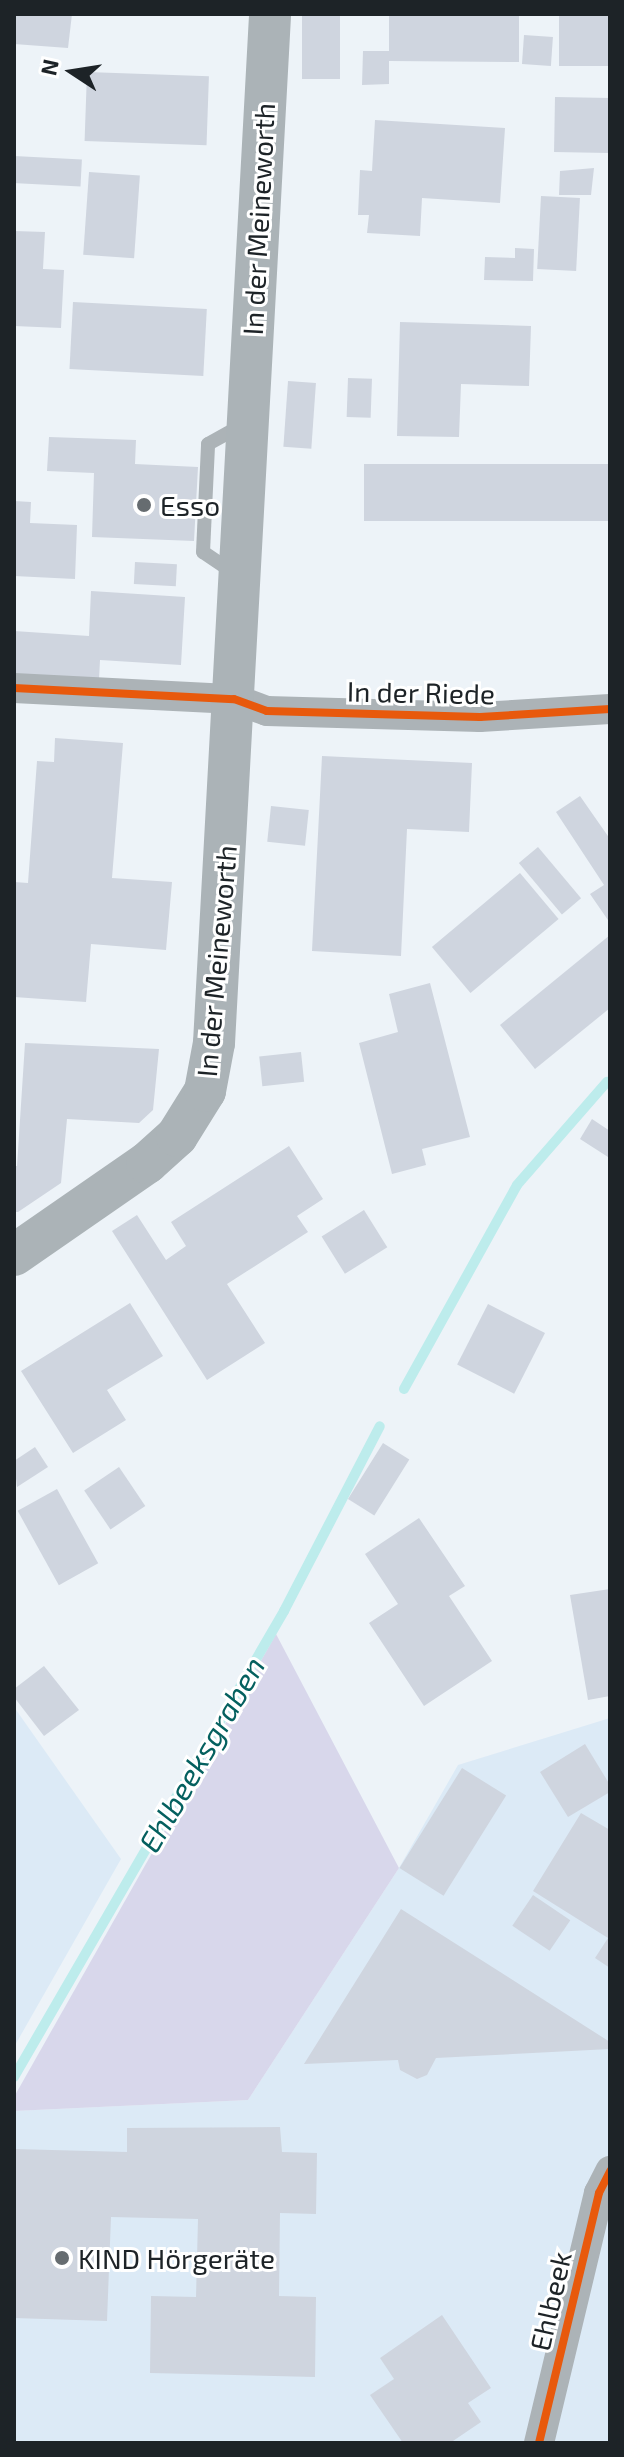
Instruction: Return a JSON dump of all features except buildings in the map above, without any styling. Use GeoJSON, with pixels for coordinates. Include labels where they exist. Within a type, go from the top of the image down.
{"type":"FeatureCollection","features":[{"type":"Feature","properties":{"kind":"main road","name":"In der Meineworth"},"geometry":{"type":"LineString","coordinates":[[14,1255],[147,1163],[177,1136],[205,1091],[214,1043],[270,14]]}},
{"type":"Feature","properties":{"kind":"street","name":"In der Riede"},"geometry":{"type":"LineString","coordinates":[[14,688],[234,699],[267,711],[480,717],[610,709]]}},
{"type":"Feature","properties":{"kind":"street","name":"Ehlbeek"},"geometry":{"type":"LineString","coordinates":[[539,2443],[599,2193],[610,2171]]}},
{"type":"Feature","properties":{"kind":"shaded area"},"geometry":{"type":"Polygon","coordinates":[[[276,1634],[399,1868],[248,2100],[14,2111],[14,2097],[276,1634]]]}},
{"type":"Feature","properties":{"kind":"shaded area"},"geometry":{"type":"Polygon","coordinates":[[[14,1707],[121,1859],[14,2047],[14,1707]]]}},
{"type":"Feature","properties":{"kind":"shaded area"},"geometry":{"type":"Polygon","coordinates":[[[610,1718],[610,2443],[14,2443],[14,2111],[248,2100],[399,1868],[458,1765],[610,1718]]]}},
{"type":"Feature","properties":{"kind":"waterway","name":"Ehlbeeksgraben"},"geometry":{"type":"LineString","coordinates":[[404,1389],[517,1185],[607,1082]]}},
{"type":"Feature","properties":{"kind":"waterway","name":"Ehlbeeksgraben"},"geometry":{"type":"LineString","coordinates":[[14,2077],[284,1611],[380,1426]]}},
{"type":"Feature","properties":{"kind":"cycle path"},"geometry":{"type":"LineString","coordinates":[[14,688],[234,699],[267,711],[480,717],[610,709]]}},
{"type":"Feature","properties":{"kind":"cycle path"},"geometry":{"type":"LineString","coordinates":[[539,2443],[599,2193],[610,2171]]}},
{"type":"Feature","properties":{"kind":"place","name":"Esso"},"geometry":{"type":"Point","coordinates":[144,505]}},
{"type":"Feature","properties":{"kind":"place","name":"KIND Hörgeräte"},"geometry":{"type":"Point","coordinates":[62,2258]}}]}
